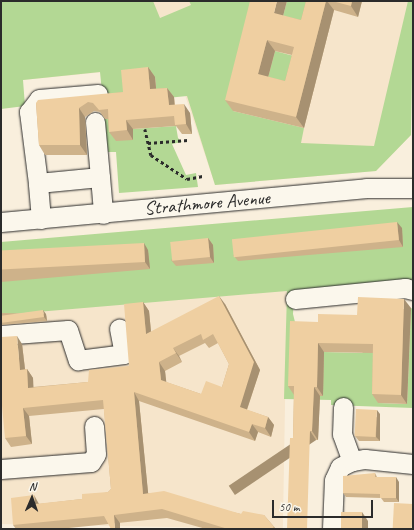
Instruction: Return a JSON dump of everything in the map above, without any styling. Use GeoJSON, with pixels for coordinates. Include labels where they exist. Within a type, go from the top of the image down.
{"type":"FeatureCollection","features":[{"type":"Feature","properties":{"kind":"street"},"geometry":{"type":"LineString","coordinates":[[41,219],[29,112],[39,99],[98,94]]}},
{"type":"Feature","properties":{"kind":"street"},"geometry":{"type":"LineString","coordinates":[[95,122],[103,214]]}},
{"type":"Feature","properties":{"kind":"street"},"geometry":{"type":"LineString","coordinates":[[38,183],[100,177]]}},
{"type":"Feature","properties":{"kind":"street","name":"Strathmore Avenue"},"geometry":{"type":"LineString","coordinates":[[1,222],[103,214],[366,188],[413,188]]}},
{"type":"Feature","properties":{"kind":"street"},"geometry":{"type":"LineString","coordinates":[[295,299],[405,288],[413,290]]}},
{"type":"Feature","properties":{"kind":"street"},"geometry":{"type":"LineString","coordinates":[[1,335],[68,330],[78,360],[124,354],[119,328]]}},
{"type":"Feature","properties":{"kind":"street"},"geometry":{"type":"LineString","coordinates":[[343,407],[342,434],[352,461]]}},
{"type":"Feature","properties":{"kind":"street"},"geometry":{"type":"LineString","coordinates":[[1,468],[91,462],[96,454],[94,426]]}},
{"type":"Feature","properties":{"kind":"street"},"geometry":{"type":"LineString","coordinates":[[332,529],[334,480],[340,467],[352,461],[365,459],[413,464]]}},
{"type":"Feature","properties":{"kind":"path"},"geometry":{"type":"LineString","coordinates":[[146,129],[151,155],[187,179],[203,176]]}},
{"type":"Feature","properties":{"kind":"path"},"geometry":{"type":"LineString","coordinates":[[148,144],[188,140]]}},
{"type":"Feature","properties":{"kind":"shaded area"},"geometry":{"type":"Polygon","coordinates":[[[1,1],[413,1],[411,135],[376,171],[215,185],[175,65],[23,80],[1,1]]]}},
{"type":"Feature","properties":{"kind":"shaded area"},"geometry":{"type":"Polygon","coordinates":[[[1,286],[287,291],[283,529],[1,524],[1,286]]]}},
{"type":"Feature","properties":{"kind":"green space"},"geometry":{"type":"Polygon","coordinates":[[[1,1],[153,1],[160,18],[191,5],[189,1],[261,1],[233,111],[304,128],[301,143],[374,146],[408,1],[413,1],[411,135],[376,171],[215,185],[187,96],[157,99],[155,77],[133,129],[176,126],[178,138],[182,142],[172,144],[186,175],[196,173],[198,187],[119,193],[116,152],[108,152],[100,72],[23,80],[25,106],[1,109],[1,1]]]}},
{"type":"Feature","properties":{"kind":"green space"},"geometry":{"type":"Polygon","coordinates":[[[287,1],[317,1],[309,32],[281,24],[287,1]]]}},
{"type":"Feature","properties":{"kind":"green space"},"geometry":{"type":"Polygon","coordinates":[[[275,51],[302,58],[293,92],[266,85],[275,51]]]}},
{"type":"Feature","properties":{"kind":"green space"},"geometry":{"type":"Polygon","coordinates":[[[413,207],[413,285],[294,295],[293,314],[297,330],[324,352],[362,353],[380,337],[378,403],[407,404],[411,308],[413,309],[413,408],[331,405],[331,400],[284,399],[287,291],[1,315],[1,242],[413,207]]]}},
{"type":"Feature","properties":{"kind":"building"},"geometry":{"type":"Polygon","coordinates":[[[250,1],[277,1],[274,13],[301,20],[306,1],[326,1],[296,117],[225,100],[250,1]],[[267,40],[258,74],[285,81],[294,47],[267,40]]]}},
{"type":"Feature","properties":{"kind":"building"},"geometry":{"type":"Polygon","coordinates":[[[332,1],[352,1],[351,6],[332,1]]]}},
{"type":"Feature","properties":{"kind":"building"},"geometry":{"type":"Polygon","coordinates":[[[148,67],[150,89],[167,88],[169,105],[184,104],[186,124],[175,125],[174,116],[126,120],[127,130],[109,132],[108,109],[99,110],[93,103],[88,102],[79,108],[80,145],[39,145],[36,103],[38,100],[123,92],[121,70],[148,67]]]}},
{"type":"Feature","properties":{"kind":"building"},"geometry":{"type":"Polygon","coordinates":[[[397,222],[399,240],[234,257],[232,239],[397,222]]]}},
{"type":"Feature","properties":{"kind":"building"},"geometry":{"type":"Polygon","coordinates":[[[208,238],[210,257],[172,261],[170,242],[208,238]]]}},
{"type":"Feature","properties":{"kind":"building"},"geometry":{"type":"Polygon","coordinates":[[[144,243],[145,262],[1,270],[1,250],[144,243]]]}},
{"type":"Feature","properties":{"kind":"building"},"geometry":{"type":"Polygon","coordinates":[[[219,296],[254,362],[240,407],[268,417],[265,428],[252,424],[249,432],[134,392],[143,494],[164,491],[241,514],[243,511],[264,515],[274,527],[271,529],[228,529],[162,509],[114,515],[115,529],[111,529],[104,516],[13,525],[11,498],[34,495],[35,504],[82,499],[82,494],[108,492],[111,489],[103,400],[23,408],[26,436],[5,438],[1,395],[1,337],[17,336],[20,370],[27,369],[28,388],[88,382],[89,370],[129,366],[124,304],[143,302],[146,334],[219,296]],[[201,334],[173,348],[176,353],[159,362],[161,380],[201,394],[206,381],[222,387],[229,364],[213,334],[203,340],[201,334]]]}},
{"type":"Feature","properties":{"kind":"building"},"geometry":{"type":"Polygon","coordinates":[[[358,297],[404,299],[401,395],[372,394],[373,344],[318,343],[317,387],[314,387],[312,431],[310,431],[307,529],[287,529],[290,438],[293,438],[294,386],[288,386],[290,321],[318,322],[318,314],[357,315],[358,297]]]}},
{"type":"Feature","properties":{"kind":"building"},"geometry":{"type":"Polygon","coordinates":[[[43,310],[44,317],[2,323],[1,316],[43,310]]]}},
{"type":"Feature","properties":{"kind":"building"},"geometry":{"type":"Polygon","coordinates":[[[356,409],[377,410],[376,437],[355,436],[356,409]]]}},
{"type":"Feature","properties":{"kind":"building"},"geometry":{"type":"Polygon","coordinates":[[[375,473],[375,477],[396,477],[396,498],[380,498],[380,494],[343,493],[343,476],[375,473]]]}},
{"type":"Feature","properties":{"kind":"building"},"geometry":{"type":"Polygon","coordinates":[[[394,503],[413,504],[412,529],[393,529],[394,503]]]}},
{"type":"Feature","properties":{"kind":"building"},"geometry":{"type":"Polygon","coordinates":[[[341,512],[362,512],[362,529],[341,529],[341,512]]]}}]}
